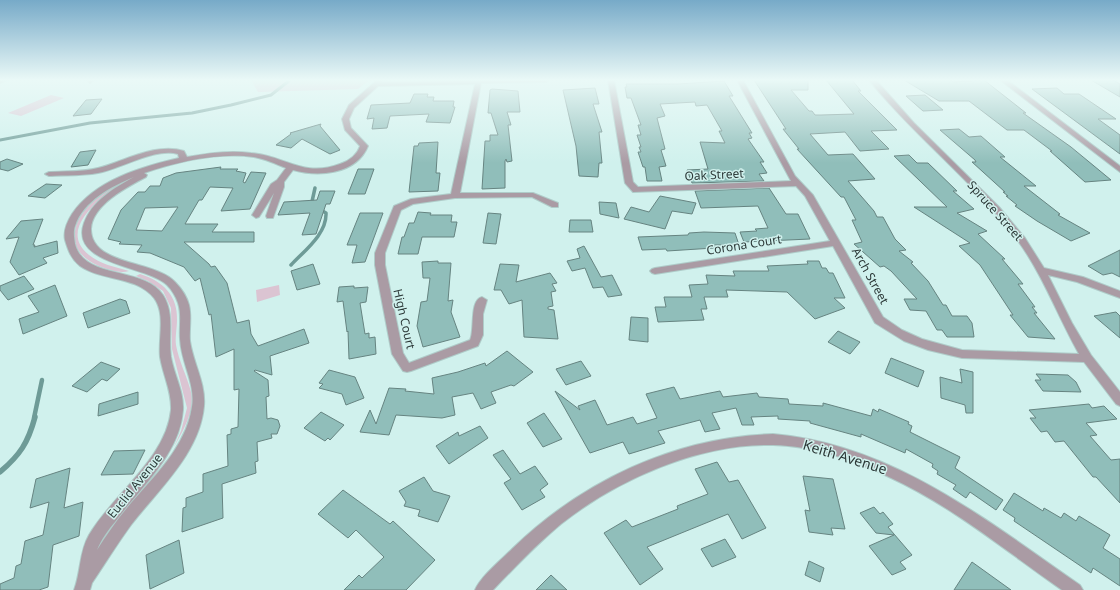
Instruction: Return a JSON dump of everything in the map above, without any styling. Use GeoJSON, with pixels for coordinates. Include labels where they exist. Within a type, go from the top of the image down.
{"type":"FeatureCollection","features":[{"type":"Feature","properties":{"kind":"street","name":"Euclid Avenue"},"geometry":{"type":"LineString","coordinates":[[84,584],[89,551],[100,530],[148,473],[168,443],[177,414],[177,398],[165,350],[166,321],[164,308],[160,298],[152,290],[142,284],[94,270],[73,254],[69,244],[69,228],[78,211],[103,190],[138,171],[184,160],[208,156],[241,154],[269,158],[290,168],[304,172],[326,172],[345,165],[359,155],[364,146],[359,139],[349,131],[344,123],[345,116],[351,108]]}},
{"type":"Feature","properties":{"kind":"street"},"geometry":{"type":"LineString","coordinates":[[473,108],[455,196],[533,195],[555,205]]}},
{"type":"Feature","properties":{"kind":"street","name":"Oak Street"},"geometry":{"type":"LineString","coordinates":[[616,108],[629,183],[632,187],[640,191],[798,183]]}},
{"type":"Feature","properties":{"kind":"street","name":"Arch Street"},"geometry":{"type":"LineString","coordinates":[[755,108],[792,177],[809,195],[879,320],[896,333],[920,345],[962,354],[1087,358]]}},
{"type":"Feature","properties":{"kind":"street","name":"Spruce Street"},"geometry":{"type":"LineString","coordinates":[[898,108],[1010,224],[1041,270],[1067,323],[1087,358],[1120,401]]}},
{"type":"Feature","properties":{"kind":"street"},"geometry":{"type":"LineString","coordinates":[[1039,108],[1120,170]]}},
{"type":"Feature","properties":{"kind":"street"},"geometry":{"type":"LineString","coordinates":[[48,174],[97,171],[164,151],[182,154],[184,160]]}},
{"type":"Feature","properties":{"kind":"street","name":"Euclid Avenue"},"geometry":{"type":"LineString","coordinates":[[84,584],[130,515],[161,479],[177,455],[190,432],[198,409],[199,391],[188,360],[185,341],[184,304],[177,291],[170,282],[159,273],[112,260],[100,254],[91,246],[86,238],[86,228],[89,220],[103,202],[128,184],[161,166]]}},
{"type":"Feature","properties":{"kind":"street"},"geometry":{"type":"LineString","coordinates":[[256,215],[274,186],[280,182],[290,168]]}},
{"type":"Feature","properties":{"kind":"street"},"geometry":{"type":"LineString","coordinates":[[270,216],[280,187],[280,182]]}},
{"type":"Feature","properties":{"kind":"street","name":"High Court"},"geometry":{"type":"LineString","coordinates":[[455,196],[411,202],[397,208],[380,253],[380,264],[398,354],[407,368],[474,343],[478,335],[478,314],[482,300]]}},
{"type":"Feature","properties":{"kind":"street","name":"Corona Court"},"geometry":{"type":"LineString","coordinates":[[655,271],[836,243]]}},
{"type":"Feature","properties":{"kind":"street"},"geometry":{"type":"LineString","coordinates":[[1041,270],[1080,279],[1120,295]]}},
{"type":"Feature","properties":{"kind":"street","name":"Keith Avenue"},"geometry":{"type":"LineString","coordinates":[[483,590],[531,540],[569,509],[618,480],[670,458],[716,446],[758,440],[807,444],[852,456],[894,473],[942,499],[1075,590]]}},
{"type":"Feature","properties":{"kind":"shaded area"},"geometry":{"type":"Polygon","coordinates":[[[21,108],[41,108],[21,116],[8,113],[21,108]]]}},
{"type":"Feature","properties":{"kind":"shaded area"},"geometry":{"type":"Polygon","coordinates":[[[140,173],[104,196],[92,207],[83,219],[78,231],[79,243],[89,255],[113,267],[129,271],[117,272],[99,266],[83,256],[76,245],[76,228],[80,217],[87,207],[107,191],[140,173]]]}},
{"type":"Feature","properties":{"kind":"shaded area"},"geometry":{"type":"Polygon","coordinates":[[[140,274],[156,281],[168,291],[177,311],[176,345],[192,399],[190,414],[174,447],[181,431],[187,408],[172,349],[171,308],[163,291],[148,281],[136,276],[140,274]]]}},
{"type":"Feature","properties":{"kind":"shaded area"},"geometry":{"type":"Polygon","coordinates":[[[279,285],[280,295],[257,302],[256,290],[279,285]]]}},
{"type":"Feature","properties":{"kind":"building"},"geometry":{"type":"Polygon","coordinates":[[[80,108],[96,108],[91,114],[73,116],[80,108]]]}},
{"type":"Feature","properties":{"kind":"building"},"geometry":{"type":"Polygon","coordinates":[[[370,108],[455,108],[450,123],[426,122],[429,114],[390,116],[387,128],[372,129],[374,118],[367,119],[370,108]]]}},
{"type":"Feature","properties":{"kind":"building"},"geometry":{"type":"Polygon","coordinates":[[[488,108],[520,108],[520,112],[507,112],[511,125],[508,125],[512,161],[507,162],[506,159],[505,161],[505,188],[482,189],[485,141],[490,141],[490,135],[498,135],[491,113],[488,113],[488,108]]]}},
{"type":"Feature","properties":{"kind":"building"},"geometry":{"type":"Polygon","coordinates":[[[567,108],[594,108],[602,132],[599,132],[602,163],[599,163],[598,177],[579,176],[576,146],[567,108]]]}},
{"type":"Feature","properties":{"kind":"building"},"geometry":{"type":"Polygon","coordinates":[[[635,108],[661,108],[665,116],[657,118],[665,149],[661,150],[666,166],[659,167],[662,181],[647,181],[645,167],[643,167],[638,152],[641,152],[639,147],[641,147],[637,135],[641,135],[638,125],[641,125],[635,108]]]}},
{"type":"Feature","properties":{"kind":"building"},"geometry":{"type":"Polygon","coordinates":[[[708,108],[736,108],[752,133],[749,133],[752,138],[748,139],[764,162],[760,162],[767,173],[759,174],[764,181],[692,183],[687,170],[708,169],[700,142],[725,143],[719,131],[722,131],[708,108]]]}},
{"type":"Feature","properties":{"kind":"building"},"geometry":{"type":"Polygon","coordinates":[[[772,108],[806,108],[815,115],[821,115],[854,114],[849,108],[875,108],[897,130],[871,131],[889,149],[860,151],[845,132],[810,134],[828,155],[853,154],[875,179],[848,181],[874,211],[877,217],[883,217],[895,239],[906,250],[899,251],[913,262],[911,263],[928,281],[943,305],[946,305],[952,316],[967,316],[972,323],[974,337],[947,337],[942,330],[937,330],[926,311],[910,310],[904,299],[917,299],[891,271],[884,266],[880,267],[854,244],[862,242],[852,220],[856,220],[844,197],[841,197],[797,149],[799,149],[783,129],[786,129],[772,108]]]}},
{"type":"Feature","properties":{"kind":"building"},"geometry":{"type":"Polygon","coordinates":[[[919,108],[940,108],[943,110],[923,111],[919,108]]]}},
{"type":"Feature","properties":{"kind":"building"},"geometry":{"type":"Polygon","coordinates":[[[978,108],[1019,108],[1026,113],[1023,113],[1071,147],[1111,180],[1085,182],[1050,151],[1052,151],[1024,130],[1007,130],[978,108]]]}},
{"type":"Feature","properties":{"kind":"building"},"geometry":{"type":"Polygon","coordinates":[[[1057,108],[1099,108],[1116,119],[1098,119],[1120,135],[1120,154],[1057,108]]]}},
{"type":"Feature","properties":{"kind":"building"},"geometry":{"type":"Polygon","coordinates":[[[321,124],[320,126],[340,150],[330,154],[302,139],[291,148],[276,145],[291,134],[290,133],[321,124]]]}},
{"type":"Feature","properties":{"kind":"building"},"geometry":{"type":"Polygon","coordinates":[[[959,129],[969,137],[981,136],[1005,157],[1000,157],[1036,186],[1024,186],[1060,214],[1058,215],[1090,233],[1071,241],[1015,206],[1017,205],[1003,192],[1005,192],[972,162],[976,162],[975,160],[940,130],[959,129]]]}},
{"type":"Feature","properties":{"kind":"building"},"geometry":{"type":"Polygon","coordinates":[[[438,142],[436,173],[440,173],[438,191],[409,192],[414,146],[418,146],[419,143],[438,142]]]}},
{"type":"Feature","properties":{"kind":"building"},"geometry":{"type":"Polygon","coordinates":[[[96,150],[88,165],[71,167],[80,152],[96,150]]]}},
{"type":"Feature","properties":{"kind":"building"},"geometry":{"type":"Polygon","coordinates":[[[909,155],[917,163],[928,163],[957,191],[953,191],[974,209],[957,213],[987,231],[978,234],[1005,259],[1002,259],[1023,284],[1018,284],[1035,307],[1032,307],[1037,313],[1034,313],[1055,339],[1028,337],[1010,315],[1013,315],[980,265],[959,246],[970,243],[914,207],[947,207],[894,156],[909,155]]]}},
{"type":"Feature","properties":{"kind":"building"},"geometry":{"type":"Polygon","coordinates":[[[7,159],[23,164],[8,171],[0,169],[0,162],[7,159]]]}},
{"type":"Feature","properties":{"kind":"building"},"geometry":{"type":"Polygon","coordinates":[[[221,167],[220,169],[238,169],[236,171],[246,173],[243,182],[245,183],[251,172],[266,173],[250,209],[221,211],[233,188],[210,187],[202,200],[199,200],[185,224],[218,224],[212,232],[254,232],[254,242],[184,242],[211,267],[215,266],[227,283],[237,323],[249,320],[251,334],[258,346],[304,329],[309,343],[270,356],[272,375],[254,371],[268,380],[269,396],[266,397],[267,419],[271,418],[278,420],[280,426],[277,434],[271,434],[272,438],[257,442],[258,461],[255,462],[256,473],[222,484],[223,518],[182,532],[183,508],[186,507],[186,498],[203,492],[203,474],[228,466],[227,435],[231,434],[231,429],[238,427],[239,389],[234,390],[234,349],[216,357],[211,314],[209,315],[200,278],[195,281],[184,267],[150,253],[137,252],[142,245],[119,244],[121,242],[108,239],[121,210],[138,192],[145,192],[150,186],[160,186],[163,178],[176,173],[221,167]],[[178,207],[145,208],[136,230],[162,231],[178,207]]]}},
{"type":"Feature","properties":{"kind":"building"},"geometry":{"type":"Polygon","coordinates":[[[358,169],[374,169],[365,194],[348,194],[358,169]]]}},
{"type":"Feature","properties":{"kind":"building"},"geometry":{"type":"Polygon","coordinates":[[[46,184],[62,185],[45,198],[28,196],[46,184]]]}},
{"type":"Feature","properties":{"kind":"building"},"geometry":{"type":"Polygon","coordinates":[[[769,188],[786,214],[798,214],[810,239],[744,242],[740,232],[757,231],[755,229],[768,228],[758,206],[701,208],[695,191],[769,188]]]}},
{"type":"Feature","properties":{"kind":"building"},"geometry":{"type":"Polygon","coordinates":[[[320,191],[335,191],[330,204],[326,204],[316,234],[302,235],[310,213],[278,215],[284,202],[317,200],[320,191]]]}},
{"type":"Feature","properties":{"kind":"building"},"geometry":{"type":"Polygon","coordinates":[[[660,196],[696,203],[692,214],[672,211],[665,229],[624,219],[631,207],[649,212],[660,196]]]}},
{"type":"Feature","properties":{"kind":"building"},"geometry":{"type":"Polygon","coordinates":[[[599,202],[616,203],[619,218],[600,214],[599,202]]]}},
{"type":"Feature","properties":{"kind":"building"},"geometry":{"type":"Polygon","coordinates":[[[418,212],[431,213],[430,215],[452,215],[451,222],[457,222],[454,237],[422,237],[418,254],[398,254],[402,237],[404,237],[409,223],[414,223],[418,212]]]}},
{"type":"Feature","properties":{"kind":"building"},"geometry":{"type":"Polygon","coordinates":[[[360,213],[383,213],[365,262],[352,263],[357,245],[347,245],[360,213]]]}},
{"type":"Feature","properties":{"kind":"building"},"geometry":{"type":"Polygon","coordinates":[[[488,213],[501,214],[496,244],[483,243],[488,213]]]}},
{"type":"Feature","properties":{"kind":"building"},"geometry":{"type":"Polygon","coordinates":[[[43,219],[33,245],[35,245],[34,247],[57,241],[58,253],[43,258],[47,263],[19,275],[10,262],[19,237],[6,239],[21,221],[43,219]]]}},
{"type":"Feature","properties":{"kind":"building"},"geometry":{"type":"Polygon","coordinates":[[[570,220],[591,220],[593,232],[569,232],[570,220]]]}},
{"type":"Feature","properties":{"kind":"building"},"geometry":{"type":"Polygon","coordinates":[[[689,233],[735,233],[739,245],[714,245],[714,248],[667,251],[666,249],[642,250],[638,237],[688,235],[689,233]]]}},
{"type":"Feature","properties":{"kind":"building"},"geometry":{"type":"Polygon","coordinates":[[[584,246],[601,277],[612,275],[622,295],[608,297],[603,287],[593,288],[585,268],[572,271],[567,261],[580,258],[577,249],[584,246]]]}},
{"type":"Feature","properties":{"kind":"building"},"geometry":{"type":"Polygon","coordinates":[[[1120,250],[1120,277],[1112,273],[1103,275],[1088,266],[1120,250]]]}},
{"type":"Feature","properties":{"kind":"building"},"geometry":{"type":"Polygon","coordinates":[[[438,261],[438,263],[451,263],[448,301],[453,300],[451,312],[460,337],[423,347],[417,326],[421,302],[427,301],[430,278],[423,278],[422,262],[438,261]]]}},
{"type":"Feature","properties":{"kind":"building"},"geometry":{"type":"Polygon","coordinates":[[[807,261],[819,261],[822,268],[826,268],[829,273],[833,273],[845,298],[834,298],[845,308],[815,319],[787,292],[726,290],[728,297],[704,297],[707,309],[701,309],[704,320],[658,322],[655,307],[666,307],[664,297],[692,297],[689,285],[708,284],[706,275],[735,276],[733,271],[769,271],[767,266],[808,264],[807,261]]]}},
{"type":"Feature","properties":{"kind":"building"},"geometry":{"type":"Polygon","coordinates":[[[313,264],[320,284],[297,290],[291,271],[313,264]]]}},
{"type":"Feature","properties":{"kind":"building"},"geometry":{"type":"Polygon","coordinates":[[[500,264],[519,265],[516,282],[550,273],[557,283],[552,284],[556,291],[551,292],[553,306],[548,307],[548,309],[554,310],[558,339],[524,337],[522,300],[509,304],[501,290],[494,290],[500,264]]]}},
{"type":"Feature","properties":{"kind":"building"},"geometry":{"type":"Polygon","coordinates":[[[24,276],[34,289],[8,300],[0,290],[0,286],[24,276]]]}},
{"type":"Feature","properties":{"kind":"building"},"geometry":{"type":"Polygon","coordinates":[[[55,285],[67,316],[23,334],[19,319],[39,312],[28,296],[55,285]]]}},
{"type":"Feature","properties":{"kind":"building"},"geometry":{"type":"Polygon","coordinates":[[[354,286],[354,288],[368,287],[366,302],[360,303],[365,334],[369,333],[369,338],[375,337],[376,354],[349,359],[348,331],[347,332],[343,301],[337,302],[339,287],[354,286]]]}},
{"type":"Feature","properties":{"kind":"building"},"geometry":{"type":"Polygon","coordinates":[[[120,299],[126,301],[130,313],[88,328],[83,313],[120,299]]]}},
{"type":"Feature","properties":{"kind":"building"},"geometry":{"type":"Polygon","coordinates":[[[1116,312],[1120,316],[1120,338],[1094,316],[1116,312]]]}},
{"type":"Feature","properties":{"kind":"building"},"geometry":{"type":"Polygon","coordinates":[[[631,317],[648,318],[648,342],[629,340],[631,317]]]}},
{"type":"Feature","properties":{"kind":"building"},"geometry":{"type":"Polygon","coordinates":[[[838,331],[860,342],[850,354],[828,342],[838,331]]]}},
{"type":"Feature","properties":{"kind":"building"},"geometry":{"type":"Polygon","coordinates":[[[507,351],[533,372],[514,386],[511,385],[491,392],[496,403],[481,409],[473,393],[452,397],[455,415],[442,418],[396,415],[389,435],[360,432],[370,410],[376,424],[389,388],[406,389],[405,391],[434,394],[432,378],[458,372],[485,363],[486,366],[507,351]]]}},
{"type":"Feature","properties":{"kind":"building"},"geometry":{"type":"Polygon","coordinates":[[[891,358],[924,371],[918,387],[885,373],[891,358]]]}},
{"type":"Feature","properties":{"kind":"building"},"geometry":{"type":"Polygon","coordinates":[[[581,361],[591,376],[566,385],[556,369],[581,361]]]}},
{"type":"Feature","properties":{"kind":"building"},"geometry":{"type":"Polygon","coordinates":[[[101,362],[120,369],[107,381],[102,379],[87,392],[72,386],[101,362]]]}},
{"type":"Feature","properties":{"kind":"building"},"geometry":{"type":"Polygon","coordinates":[[[960,369],[973,372],[973,413],[966,413],[965,405],[941,398],[940,377],[962,383],[960,369]]]}},
{"type":"Feature","properties":{"kind":"building"},"geometry":{"type":"Polygon","coordinates":[[[329,370],[355,377],[364,398],[346,405],[342,394],[319,388],[323,384],[319,383],[329,370]]]}},
{"type":"Feature","properties":{"kind":"building"},"geometry":{"type":"Polygon","coordinates":[[[1036,374],[1068,375],[1076,382],[1081,392],[1043,391],[1035,380],[1041,380],[1036,374]]]}},
{"type":"Feature","properties":{"kind":"building"},"geometry":{"type":"Polygon","coordinates":[[[674,387],[680,399],[720,391],[723,397],[757,393],[759,397],[788,399],[789,404],[823,406],[823,403],[871,416],[873,409],[878,412],[879,409],[909,422],[908,424],[912,426],[910,432],[960,457],[955,468],[1003,500],[996,510],[970,492],[966,498],[953,489],[956,485],[937,474],[938,471],[932,467],[933,464],[906,449],[905,453],[861,434],[861,437],[810,423],[810,421],[778,419],[778,416],[751,417],[754,425],[742,425],[736,408],[712,413],[720,429],[705,432],[700,420],[658,431],[665,443],[629,454],[623,442],[590,453],[555,391],[580,410],[578,406],[595,400],[607,425],[633,417],[637,424],[657,418],[646,394],[674,387]]]}},
{"type":"Feature","properties":{"kind":"building"},"geometry":{"type":"Polygon","coordinates":[[[138,392],[138,404],[98,416],[99,404],[138,392]]]}},
{"type":"Feature","properties":{"kind":"building"},"geometry":{"type":"Polygon","coordinates":[[[1089,404],[1092,408],[1104,406],[1117,419],[1086,423],[1097,435],[1090,436],[1111,460],[1120,459],[1120,503],[1096,477],[1093,477],[1064,441],[1055,442],[1047,431],[1041,432],[1030,418],[1036,418],[1029,410],[1089,404]]]}},
{"type":"Feature","properties":{"kind":"building"},"geometry":{"type":"Polygon","coordinates":[[[321,412],[344,425],[330,440],[328,438],[325,441],[304,428],[321,412]]]}},
{"type":"Feature","properties":{"kind":"building"},"geometry":{"type":"Polygon","coordinates":[[[544,413],[562,439],[543,447],[527,423],[544,413]]]}},
{"type":"Feature","properties":{"kind":"building"},"geometry":{"type":"Polygon","coordinates":[[[480,426],[488,438],[449,464],[436,446],[458,432],[459,436],[480,426]]]}},
{"type":"Feature","properties":{"kind":"building"},"geometry":{"type":"Polygon","coordinates":[[[145,450],[133,474],[101,475],[114,451],[145,450]]]}},
{"type":"Feature","properties":{"kind":"building"},"geometry":{"type":"Polygon","coordinates":[[[503,450],[520,474],[535,466],[548,484],[540,490],[545,497],[522,510],[504,483],[511,479],[493,455],[503,450]]]}},
{"type":"Feature","properties":{"kind":"building"},"geometry":{"type":"Polygon","coordinates":[[[717,462],[729,482],[738,480],[766,528],[742,539],[728,514],[647,547],[663,569],[640,585],[604,533],[626,520],[632,527],[678,509],[677,506],[708,494],[695,469],[717,462]]]}},
{"type":"Feature","properties":{"kind":"building"},"geometry":{"type":"Polygon","coordinates":[[[70,468],[64,508],[83,502],[79,536],[53,545],[48,587],[39,590],[0,590],[0,584],[14,578],[16,566],[21,564],[25,541],[43,535],[49,502],[30,508],[36,479],[70,468]]]}},
{"type":"Feature","properties":{"kind":"building"},"geometry":{"type":"Polygon","coordinates":[[[803,476],[833,479],[845,529],[831,528],[833,535],[809,532],[805,510],[810,511],[803,476]]]}},
{"type":"Feature","properties":{"kind":"building"},"geometry":{"type":"Polygon","coordinates":[[[424,477],[433,491],[450,496],[438,522],[418,516],[420,510],[404,506],[406,502],[399,491],[424,477]]]}},
{"type":"Feature","properties":{"kind":"building"},"geometry":{"type":"Polygon","coordinates":[[[343,490],[390,524],[393,521],[435,560],[406,590],[344,590],[359,575],[362,578],[384,557],[356,530],[348,538],[318,514],[343,490]]]}},
{"type":"Feature","properties":{"kind":"building"},"geometry":{"type":"Polygon","coordinates":[[[1014,493],[1043,511],[1044,508],[1061,518],[1064,513],[1076,521],[1079,516],[1110,535],[1103,548],[1120,559],[1120,586],[1093,568],[1091,573],[1014,521],[1015,518],[1003,510],[1014,493]]]}},
{"type":"Feature","properties":{"kind":"building"},"geometry":{"type":"Polygon","coordinates":[[[874,507],[880,514],[883,512],[893,524],[888,527],[912,555],[900,562],[906,569],[892,575],[869,546],[894,535],[876,533],[860,513],[874,507]]]}},
{"type":"Feature","properties":{"kind":"building"},"geometry":{"type":"Polygon","coordinates":[[[725,539],[736,557],[712,567],[701,549],[725,539]]]}},
{"type":"Feature","properties":{"kind":"building"},"geometry":{"type":"Polygon","coordinates":[[[179,540],[184,573],[150,589],[146,555],[179,540]]]}},
{"type":"Feature","properties":{"kind":"building"},"geometry":{"type":"Polygon","coordinates":[[[809,561],[824,568],[820,582],[805,575],[809,561]]]}},
{"type":"Feature","properties":{"kind":"building"},"geometry":{"type":"Polygon","coordinates":[[[972,562],[1011,590],[954,590],[972,562]]]}},
{"type":"Feature","properties":{"kind":"building"},"geometry":{"type":"Polygon","coordinates":[[[551,575],[567,590],[536,590],[551,575]]]}},
{"type":"Feature","properties":{"kind":"waterway"},"geometry":{"type":"LineString","coordinates":[[0,140],[90,123],[192,113],[219,108]]}},
{"type":"Feature","properties":{"kind":"waterway"},"geometry":{"type":"LineString","coordinates":[[311,206],[315,188]]}},
{"type":"Feature","properties":{"kind":"waterway"},"geometry":{"type":"LineString","coordinates":[[291,265],[314,242],[323,228],[326,213],[319,209]]}},
{"type":"Feature","properties":{"kind":"waterway"},"geometry":{"type":"LineString","coordinates":[[34,418],[42,380]]}},
{"type":"Feature","properties":{"kind":"waterway"},"geometry":{"type":"LineString","coordinates":[[0,472],[13,460],[22,448],[35,417]]}}]}
